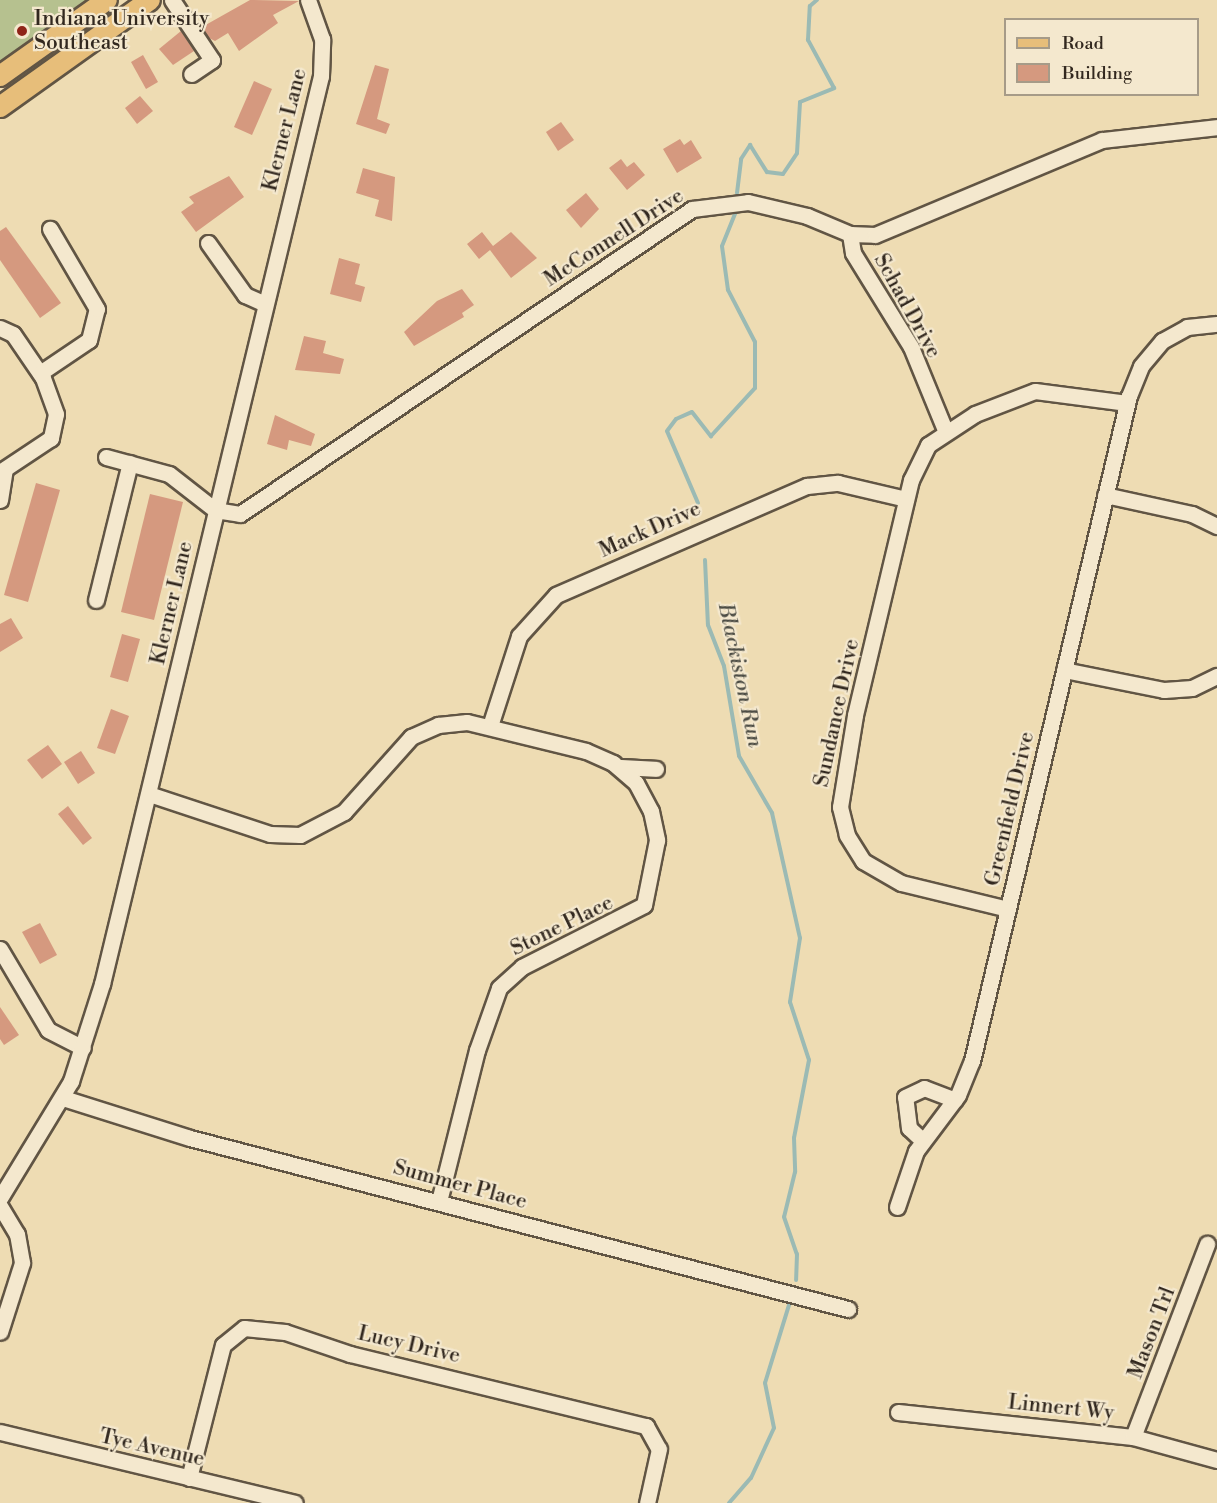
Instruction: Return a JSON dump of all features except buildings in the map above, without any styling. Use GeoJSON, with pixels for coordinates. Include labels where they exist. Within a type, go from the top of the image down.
{"type":"FeatureCollection","features":[{"type":"Feature","properties":{"kind":"main road"},"geometry":{"type":"LineString","coordinates":[[0,76],[107,0]]}},
{"type":"Feature","properties":{"kind":"main road"},"geometry":{"type":"LineString","coordinates":[[0,107],[150,0]]}},
{"type":"Feature","properties":{"kind":"street"},"geometry":{"type":"LineString","coordinates":[[172,0],[212,60],[191,74]]}},
{"type":"Feature","properties":{"kind":"street","name":"Klerner Lane"},"geometry":{"type":"LineString","coordinates":[[0,1198],[63,1098],[83,1048],[149,794],[263,303],[321,76],[322,39],[308,0]]}},
{"type":"Feature","properties":{"kind":"street","name":"McConnell Drive"},"geometry":{"type":"LineString","coordinates":[[215,510],[240,514],[259,503],[692,210],[718,202],[763,204],[849,234],[875,235],[903,226],[1102,140],[1217,127]]}},
{"type":"Feature","properties":{"kind":"street"},"geometry":{"type":"LineString","coordinates":[[40,373],[89,340],[98,309],[50,229]]}},
{"type":"Feature","properties":{"kind":"street","name":"Schad Drive"},"geometry":{"type":"LineString","coordinates":[[849,234],[853,253],[911,347],[945,430]]}},
{"type":"Feature","properties":{"kind":"street"},"geometry":{"type":"LineString","coordinates":[[208,243],[245,295],[263,303]]}},
{"type":"Feature","properties":{"kind":"street","name":"Greenfield Drive"},"geometry":{"type":"LineString","coordinates":[[897,1208],[904,1177],[923,1141],[955,1100],[972,1061],[1127,403],[1141,366],[1162,341],[1187,327],[1217,324]]}},
{"type":"Feature","properties":{"kind":"street"},"geometry":{"type":"LineString","coordinates":[[0,328],[14,334],[40,373],[56,414],[51,438],[2,470],[0,500]]}},
{"type":"Feature","properties":{"kind":"street"},"geometry":{"type":"LineString","coordinates":[[945,430],[1035,391],[1127,403]]}},
{"type":"Feature","properties":{"kind":"street","name":"Sundance Drive"},"geometry":{"type":"LineString","coordinates":[[945,430],[921,455],[906,499],[844,764],[843,821],[854,849],[874,871],[901,884],[1008,909]]}},
{"type":"Feature","properties":{"kind":"street"},"geometry":{"type":"LineString","coordinates":[[106,457],[170,474],[215,510]]}},
{"type":"Feature","properties":{"kind":"street"},"geometry":{"type":"LineString","coordinates":[[96,600],[130,463]]}},
{"type":"Feature","properties":{"kind":"street","name":"Mack Drive"},"geometry":{"type":"LineString","coordinates":[[490,726],[519,636],[556,595],[807,486],[838,483],[906,499]]}},
{"type":"Feature","properties":{"kind":"street"},"geometry":{"type":"LineString","coordinates":[[1105,495],[1192,514],[1217,526]]}},
{"type":"Feature","properties":{"kind":"street"},"geometry":{"type":"LineString","coordinates":[[1064,670],[1171,690],[1217,676]]}},
{"type":"Feature","properties":{"kind":"street","name":"Stone Place"},"geometry":{"type":"LineString","coordinates":[[149,794],[270,834],[300,835],[344,812],[411,737],[453,723],[490,726],[586,751],[619,767],[656,769]]}},
{"type":"Feature","properties":{"kind":"street","name":"Stone Place"},"geometry":{"type":"LineString","coordinates":[[439,1201],[477,1050],[499,988],[522,967],[637,913],[648,895],[655,825],[644,796],[619,767]]}},
{"type":"Feature","properties":{"kind":"street"},"geometry":{"type":"LineString","coordinates":[[0,949],[48,1030],[83,1048]]}},
{"type":"Feature","properties":{"kind":"street"},"geometry":{"type":"LineString","coordinates":[[923,1141],[909,1128],[905,1097],[924,1088],[955,1100]]}},
{"type":"Feature","properties":{"kind":"street","name":"Summer Place"},"geometry":{"type":"LineString","coordinates":[[63,1098],[190,1138],[848,1309]]}},
{"type":"Feature","properties":{"kind":"street"},"geometry":{"type":"LineString","coordinates":[[0,1206],[17,1234],[22,1263],[0,1332]]}},
{"type":"Feature","properties":{"kind":"street","name":"Mason Trl"},"geometry":{"type":"LineString","coordinates":[[1133,1437],[1207,1244]]}},
{"type":"Feature","properties":{"kind":"street","name":"Lucy Drive"},"geometry":{"type":"LineString","coordinates":[[189,1478],[223,1345],[244,1328],[285,1332],[350,1354],[646,1426],[659,1449],[647,1503]]}},
{"type":"Feature","properties":{"kind":"street","name":"Linnert Wy"},"geometry":{"type":"LineString","coordinates":[[898,1412],[1133,1437],[1217,1460]]}},
{"type":"Feature","properties":{"kind":"street","name":"Tye Avenue"},"geometry":{"type":"LineString","coordinates":[[0,1432],[295,1503]]}},
{"type":"Feature","properties":{"kind":"green space","name":"Indiana University Southeast"},"geometry":{"type":"Polygon","coordinates":[[[0,0],[88,0],[0,62],[0,0]]]}},
{"type":"Feature","properties":{"kind":"waterway","name":"Blackiston Run"},"geometry":{"type":"LineString","coordinates":[[737,193],[741,159],[750,145],[767,172],[783,174],[797,153],[800,102],[834,88],[808,40],[810,6],[817,0]]}},
{"type":"Feature","properties":{"kind":"waterway","name":"Blackiston Run"},"geometry":{"type":"LineString","coordinates":[[698,503],[667,431],[676,419],[692,412],[711,436],[755,388],[755,342],[728,290],[722,246],[737,209]]}},
{"type":"Feature","properties":{"kind":"waterway","name":"Blackiston Run"},"geometry":{"type":"LineString","coordinates":[[705,560],[708,625],[724,666],[739,756],[772,813],[800,938],[790,1002],[809,1060],[794,1138],[795,1172],[784,1217],[797,1254],[796,1280]]}},
{"type":"Feature","properties":{"kind":"waterway","name":"Blackiston Run"},"geometry":{"type":"LineString","coordinates":[[729,1503],[751,1478],[774,1428],[765,1383],[789,1305]]}},
{"type":"Feature","properties":{"kind":"place","name":"Indiana University Southeast"},"geometry":{"type":"Point","coordinates":[22,31]}}]}
